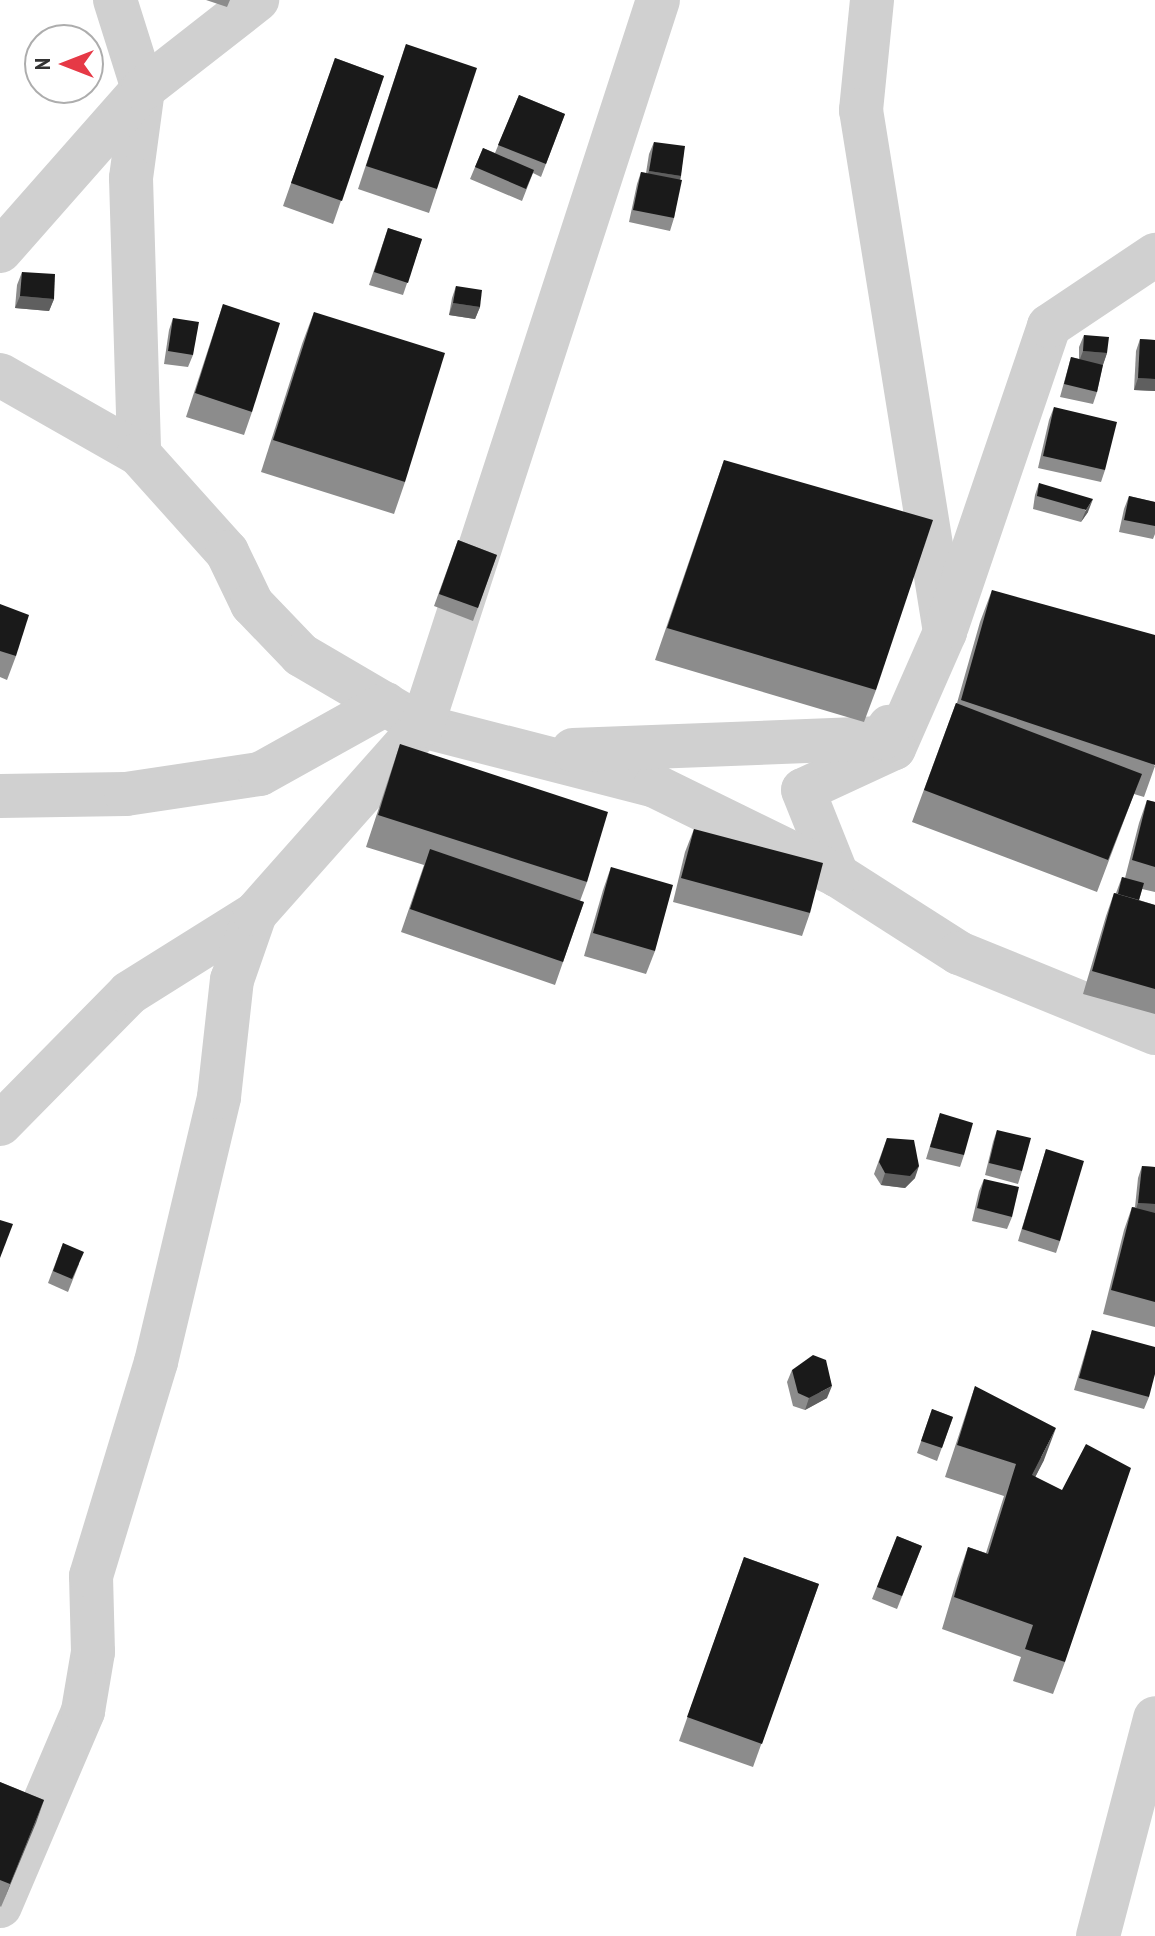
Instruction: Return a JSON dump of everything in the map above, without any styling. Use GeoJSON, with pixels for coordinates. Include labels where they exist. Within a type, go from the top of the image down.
{"type":"FeatureCollection","features":[{"type":"Feature","properties":{"kind":"street"},"geometry":{"type":"LineString","coordinates":[[115,0],[143,89],[131,178],[139,454]]}},
{"type":"Feature","properties":{"kind":"street"},"geometry":{"type":"LineString","coordinates":[[0,251],[143,89],[257,0]]}},
{"type":"Feature","properties":{"kind":"street"},"geometry":{"type":"LineString","coordinates":[[0,1906],[83,1711],[93,1652],[91,1576],[156,1362],[219,1097],[232,980],[255,914],[404,715],[658,0]]}},
{"type":"Feature","properties":{"kind":"street"},"geometry":{"type":"LineString","coordinates":[[531,752],[883,738],[945,632],[861,110],[872,0]]}},
{"type":"Feature","properties":{"kind":"street"},"geometry":{"type":"LineString","coordinates":[[837,875],[803,790],[894,748],[945,632],[1049,326],[1155,255]]}},
{"type":"Feature","properties":{"kind":"street"},"geometry":{"type":"LineString","coordinates":[[0,375],[139,454],[227,552],[252,604],[301,655],[404,715],[655,786],[837,875],[959,953],[1155,1033]]}},
{"type":"Feature","properties":{"kind":"street"},"geometry":{"type":"LineString","coordinates":[[0,796],[126,794],[260,774],[404,715]]}},
{"type":"Feature","properties":{"kind":"street"},"geometry":{"type":"LineString","coordinates":[[0,1124],[129,993],[255,914]]}},
{"type":"Feature","properties":{"kind":"street"},"geometry":{"type":"LineString","coordinates":[[1098,1936],[1155,1718]]}},
{"type":"Feature","properties":{"kind":"building"},"geometry":{"type":"Polygon","coordinates":[[[406,44],[477,68],[437,189],[366,166],[406,44]]]}},
{"type":"Feature","properties":{"kind":"building"},"geometry":{"type":"Polygon","coordinates":[[[335,58],[384,76],[342,201],[291,183],[335,58]]]}},
{"type":"Feature","properties":{"kind":"building"},"geometry":{"type":"Polygon","coordinates":[[[519,95],[565,114],[546,164],[498,145],[519,95]]]}},
{"type":"Feature","properties":{"kind":"building"},"geometry":{"type":"Polygon","coordinates":[[[654,142],[685,146],[681,176],[649,171],[654,142]]]}},
{"type":"Feature","properties":{"kind":"building"},"geometry":{"type":"Polygon","coordinates":[[[483,148],[534,170],[526,189],[475,167],[483,148]]]}},
{"type":"Feature","properties":{"kind":"building"},"geometry":{"type":"Polygon","coordinates":[[[641,172],[682,180],[674,218],[633,210],[641,172]]]}},
{"type":"Feature","properties":{"kind":"building"},"geometry":{"type":"Polygon","coordinates":[[[388,228],[422,239],[408,283],[374,272],[388,228]]]}},
{"type":"Feature","properties":{"kind":"building"},"geometry":{"type":"Polygon","coordinates":[[[22,272],[55,274],[54,299],[20,296],[22,272]]]}},
{"type":"Feature","properties":{"kind":"building"},"geometry":{"type":"Polygon","coordinates":[[[456,286],[482,290],[480,307],[453,303],[456,286]]]}},
{"type":"Feature","properties":{"kind":"building"},"geometry":{"type":"Polygon","coordinates":[[[223,304],[280,323],[252,412],[195,393],[223,304]]]}},
{"type":"Feature","properties":{"kind":"building"},"geometry":{"type":"Polygon","coordinates":[[[314,312],[445,353],[405,482],[273,440],[314,312]]]}},
{"type":"Feature","properties":{"kind":"building"},"geometry":{"type":"Polygon","coordinates":[[[173,318],[199,322],[193,355],[168,351],[173,318]]]}},
{"type":"Feature","properties":{"kind":"building"},"geometry":{"type":"Polygon","coordinates":[[[1084,335],[1109,337],[1107,353],[1083,351],[1084,335]]]}},
{"type":"Feature","properties":{"kind":"building"},"geometry":{"type":"Polygon","coordinates":[[[1140,339],[1155,340],[1155,379],[1138,378],[1140,339]]]}},
{"type":"Feature","properties":{"kind":"building"},"geometry":{"type":"Polygon","coordinates":[[[1071,357],[1103,365],[1097,392],[1064,384],[1071,357]]]}},
{"type":"Feature","properties":{"kind":"building"},"geometry":{"type":"Polygon","coordinates":[[[1054,407],[1117,422],[1105,470],[1043,456],[1054,407]]]}},
{"type":"Feature","properties":{"kind":"building"},"geometry":{"type":"Polygon","coordinates":[[[724,460],[933,520],[876,690],[667,628],[724,460]]]}},
{"type":"Feature","properties":{"kind":"building"},"geometry":{"type":"Polygon","coordinates":[[[1039,483],[1093,499],[1086,510],[1037,496],[1039,483]]]}},
{"type":"Feature","properties":{"kind":"building"},"geometry":{"type":"Polygon","coordinates":[[[1129,496],[1155,502],[1155,526],[1124,520],[1129,496]]]}},
{"type":"Feature","properties":{"kind":"building"},"geometry":{"type":"Polygon","coordinates":[[[458,540],[497,555],[478,608],[439,594],[458,540]]]}},
{"type":"Feature","properties":{"kind":"building"},"geometry":{"type":"Polygon","coordinates":[[[992,590],[1155,635],[1155,765],[961,700],[992,590]]]}},
{"type":"Feature","properties":{"kind":"building"},"geometry":{"type":"Polygon","coordinates":[[[0,604],[29,615],[16,656],[0,651],[0,604]]]}},
{"type":"Feature","properties":{"kind":"building"},"geometry":{"type":"Polygon","coordinates":[[[956,703],[1142,774],[1108,860],[924,790],[956,703]]]}},
{"type":"Feature","properties":{"kind":"building"},"geometry":{"type":"Polygon","coordinates":[[[400,744],[608,812],[587,882],[378,815],[400,744]]]}},
{"type":"Feature","properties":{"kind":"building"},"geometry":{"type":"Polygon","coordinates":[[[1147,800],[1155,802],[1155,867],[1132,860],[1147,800]]]}},
{"type":"Feature","properties":{"kind":"building"},"geometry":{"type":"Polygon","coordinates":[[[694,829],[823,863],[810,913],[681,878],[694,829]]]}},
{"type":"Feature","properties":{"kind":"building"},"geometry":{"type":"Polygon","coordinates":[[[430,849],[584,902],[563,962],[410,909],[430,849]]]}},
{"type":"Feature","properties":{"kind":"building"},"geometry":{"type":"Polygon","coordinates":[[[611,867],[673,885],[655,951],[593,933],[611,867]]]}},
{"type":"Feature","properties":{"kind":"building"},"geometry":{"type":"Polygon","coordinates":[[[1122,877],[1144,883],[1139,900],[1118,894],[1122,877]]]}},
{"type":"Feature","properties":{"kind":"building"},"geometry":{"type":"Polygon","coordinates":[[[1114,893],[1155,905],[1155,989],[1092,971],[1114,893]]]}},
{"type":"Feature","properties":{"kind":"building"},"geometry":{"type":"Polygon","coordinates":[[[940,1113],[973,1123],[964,1155],[930,1147],[940,1113]]]}},
{"type":"Feature","properties":{"kind":"building"},"geometry":{"type":"Polygon","coordinates":[[[997,1130],[1031,1138],[1022,1171],[989,1163],[997,1130]]]}},
{"type":"Feature","properties":{"kind":"building"},"geometry":{"type":"Polygon","coordinates":[[[887,1138],[914,1140],[919,1166],[910,1176],[885,1173],[879,1162],[887,1138]]]}},
{"type":"Feature","properties":{"kind":"building"},"geometry":{"type":"Polygon","coordinates":[[[1046,1149],[1084,1161],[1060,1241],[1022,1229],[1046,1149]]]}},
{"type":"Feature","properties":{"kind":"building"},"geometry":{"type":"Polygon","coordinates":[[[1142,1166],[1155,1167],[1155,1204],[1138,1203],[1142,1166]]]}},
{"type":"Feature","properties":{"kind":"building"},"geometry":{"type":"Polygon","coordinates":[[[984,1179],[1019,1187],[1012,1217],[977,1208],[984,1179]]]}},
{"type":"Feature","properties":{"kind":"building"},"geometry":{"type":"Polygon","coordinates":[[[1132,1207],[1155,1213],[1155,1302],[1111,1290],[1132,1207]]]}},
{"type":"Feature","properties":{"kind":"building"},"geometry":{"type":"Polygon","coordinates":[[[0,1220],[13,1224],[0,1258],[0,1220]]]}},
{"type":"Feature","properties":{"kind":"building"},"geometry":{"type":"Polygon","coordinates":[[[63,1243],[84,1252],[72,1279],[53,1271],[63,1243]]]}},
{"type":"Feature","properties":{"kind":"building"},"geometry":{"type":"Polygon","coordinates":[[[1092,1330],[1155,1347],[1155,1374],[1149,1397],[1079,1378],[1092,1330]]]}},
{"type":"Feature","properties":{"kind":"building"},"geometry":{"type":"Polygon","coordinates":[[[813,1355],[826,1360],[832,1386],[809,1398],[798,1393],[792,1370],[813,1355]]]}},
{"type":"Feature","properties":{"kind":"building"},"geometry":{"type":"Polygon","coordinates":[[[975,1386],[1056,1428],[1032,1475],[1062,1490],[1086,1444],[1131,1468],[1065,1662],[1025,1649],[1033,1625],[954,1597],[968,1547],[988,1554],[1016,1464],[957,1445],[975,1386]]]}},
{"type":"Feature","properties":{"kind":"building"},"geometry":{"type":"Polygon","coordinates":[[[932,1409],[953,1417],[942,1448],[921,1441],[932,1409]]]}},
{"type":"Feature","properties":{"kind":"building"},"geometry":{"type":"Polygon","coordinates":[[[897,1536],[922,1546],[902,1596],[877,1587],[897,1536]]]}},
{"type":"Feature","properties":{"kind":"building"},"geometry":{"type":"Polygon","coordinates":[[[744,1557],[819,1584],[762,1744],[687,1717],[744,1557]]]}},
{"type":"Feature","properties":{"kind":"building"},"geometry":{"type":"Polygon","coordinates":[[[0,1782],[44,1800],[10,1884],[0,1880],[0,1782]]]}}]}
